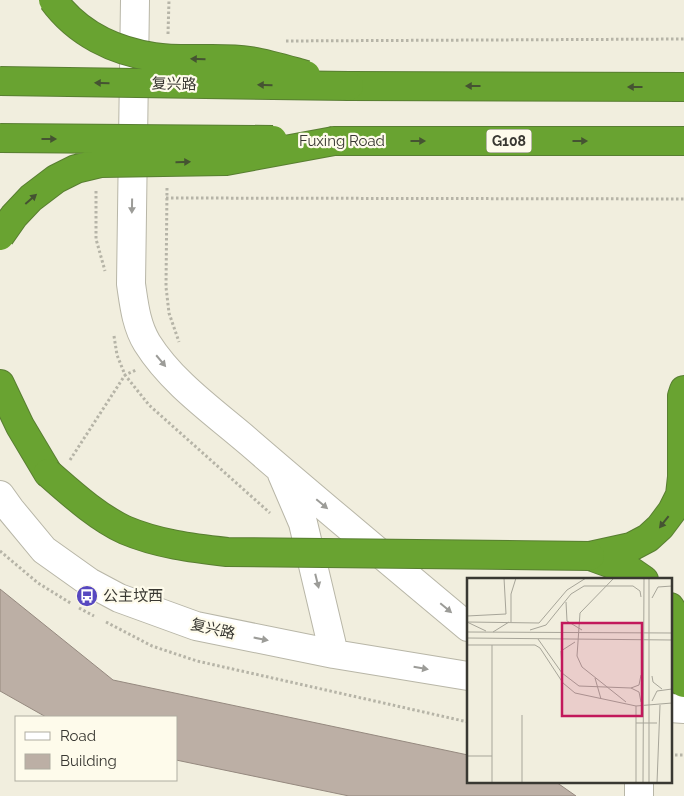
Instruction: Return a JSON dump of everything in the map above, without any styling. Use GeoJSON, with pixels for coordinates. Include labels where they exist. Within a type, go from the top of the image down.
{"type":"FeatureCollection","features":[{"type":"Feature","properties":{"kind":"highway"},"geometry":{"type":"LineString","coordinates":[[53,0],[60,10],[79,28],[101,41],[120,49],[154,58],[250,61],[349,86],[684,87]]}},
{"type":"Feature","properties":{"kind":"highway","name":"复兴路"},"geometry":{"type":"LineString","coordinates":[[0,82],[349,86]]}},
{"type":"Feature","properties":{"kind":"highway","name":"Fuxing Road"},"geometry":{"type":"LineString","coordinates":[[0,138],[684,142]]}},
{"type":"Feature","properties":{"kind":"highway"},"geometry":{"type":"LineString","coordinates":[[0,236],[14,216],[31,198],[56,179],[76,169],[101,163],[226,161],[334,141]]}},
{"type":"Feature","properties":{"kind":"highway"},"geometry":{"type":"LineString","coordinates":[[0,384],[20,426],[96,512],[124,529],[152,540],[180,547],[227,552],[590,556],[631,547],[648,538],[660,527],[672,511],[680,495],[682,477],[682,396],[684,390]]}},
{"type":"Feature","properties":{"kind":"highway"},"geometry":{"type":"LineString","coordinates":[[0,428],[57,468]]}},
{"type":"Feature","properties":{"kind":"highway"},"geometry":{"type":"LineString","coordinates":[[590,556],[631,571],[641,578]]}},
{"type":"Feature","properties":{"kind":"highway"},"geometry":{"type":"LineString","coordinates":[[672,610],[680,634],[682,679],[684,683]]}},
{"type":"Feature","properties":{"kind":"street"},"geometry":{"type":"LineString","coordinates":[[135,0],[132,284],[136,316],[145,340],[159,360],[178,380],[467,626]]}},
{"type":"Feature","properties":{"kind":"street"},"geometry":{"type":"LineString","coordinates":[[280,468],[303,523],[334,654]]}},
{"type":"Feature","properties":{"kind":"street","name":"复兴路"},"geometry":{"type":"LineString","coordinates":[[0,495],[10,510],[44,550],[89,582],[119,598],[196,626],[334,654],[467,676]]}},
{"type":"Feature","properties":{"kind":"path"},"geometry":{"type":"LineString","coordinates":[[168,41],[169,0]]}},
{"type":"Feature","properties":{"kind":"path"},"geometry":{"type":"LineString","coordinates":[[285,41],[684,40]]}},
{"type":"Feature","properties":{"kind":"path"},"geometry":{"type":"LineString","coordinates":[[167,179],[166,287],[168,313],[180,344]]}},
{"type":"Feature","properties":{"kind":"path"},"geometry":{"type":"LineString","coordinates":[[166,198],[684,199]]}},
{"type":"Feature","properties":{"kind":"path"},"geometry":{"type":"LineString","coordinates":[[57,468],[72,458],[125,375]]}},
{"type":"Feature","properties":{"kind":"path"},"geometry":{"type":"LineString","coordinates":[[0,551],[38,583]]}},
{"type":"Feature","properties":{"kind":"path"},"geometry":{"type":"LineString","coordinates":[[197,660],[467,722]]}},
{"type":"Feature","properties":{"kind":"building"},"geometry":{"type":"Polygon","coordinates":[[[0,589],[113,680],[467,755],[467,784],[559,784],[576,796],[349,796],[178,760],[178,716],[44,716],[0,691],[0,589]]]}},
{"type":"Feature","properties":{"kind":"place","name":"公主坟西"},"geometry":{"type":"Point","coordinates":[87,596]}}]}
